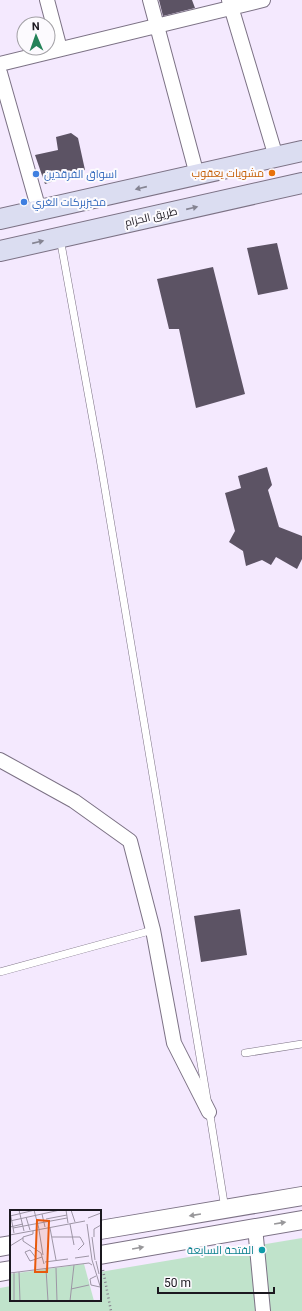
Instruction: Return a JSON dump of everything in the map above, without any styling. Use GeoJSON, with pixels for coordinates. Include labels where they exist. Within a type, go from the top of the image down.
{"type":"FeatureCollection","features":[{"type":"Feature","properties":{"kind":"main road"},"geometry":{"type":"LineString","coordinates":[[0,219],[302,151]]}},
{"type":"Feature","properties":{"kind":"main road","name":"طريق الحزام"},"geometry":{"type":"LineString","coordinates":[[0,251],[302,183]]}},
{"type":"Feature","properties":{"kind":"street"},"geometry":{"type":"LineString","coordinates":[[47,0],[60,49]]}},
{"type":"Feature","properties":{"kind":"street"},"geometry":{"type":"LineString","coordinates":[[150,0],[197,175]]}},
{"type":"Feature","properties":{"kind":"street"},"geometry":{"type":"LineString","coordinates":[[0,64],[157,25],[230,4],[263,0]]}},
{"type":"Feature","properties":{"kind":"street"},"geometry":{"type":"LineString","coordinates":[[230,4],[276,157]]}},
{"type":"Feature","properties":{"kind":"street"},"geometry":{"type":"LineString","coordinates":[[0,73],[39,210]]}},
{"type":"Feature","properties":{"kind":"street"},"geometry":{"type":"LineString","coordinates":[[0,760],[74,801],[130,841],[153,930],[174,1043],[209,1112]]}},
{"type":"Feature","properties":{"kind":"street"},"geometry":{"type":"LineString","coordinates":[[101,1230],[302,1196]]}},
{"type":"Feature","properties":{"kind":"street"},"geometry":{"type":"LineString","coordinates":[[101,1255],[302,1220]]}},
{"type":"Feature","properties":{"kind":"street"},"geometry":{"type":"LineString","coordinates":[[256,1228],[263,1311]]}},
{"type":"Feature","properties":{"kind":"street"},"geometry":{"type":"LineString","coordinates":[[0,1247],[10,1245]]}},
{"type":"Feature","properties":{"kind":"street"},"geometry":{"type":"LineString","coordinates":[[0,1272],[10,1270]]}},
{"type":"Feature","properties":{"kind":"lane"},"geometry":{"type":"LineString","coordinates":[[60,237],[101,467],[225,1210]]}},
{"type":"Feature","properties":{"kind":"lane"},"geometry":{"type":"LineString","coordinates":[[0,972],[153,930]]}},
{"type":"Feature","properties":{"kind":"lane"},"geometry":{"type":"LineString","coordinates":[[245,1053],[302,1044]]}},
{"type":"Feature","properties":{"kind":"path"},"geometry":{"type":"LineString","coordinates":[[101,1260],[111,1311]]}},
{"type":"Feature","properties":{"kind":"green space"},"geometry":{"type":"Polygon","coordinates":[[[302,1238],[302,1311],[0,1311],[0,1288],[10,1286],[10,1301],[101,1301],[101,1272],[302,1238]]]}},
{"type":"Feature","properties":{"kind":"building"},"geometry":{"type":"Polygon","coordinates":[[[159,0],[192,0],[195,8],[163,16],[159,0]]]}},
{"type":"Feature","properties":{"kind":"building"},"geometry":{"type":"Polygon","coordinates":[[[71,133],[78,138],[85,170],[45,184],[35,155],[58,150],[56,137],[71,133]]]}},
{"type":"Feature","properties":{"kind":"building"},"geometry":{"type":"Polygon","coordinates":[[[277,243],[288,289],[258,295],[247,248],[277,243]]]}},
{"type":"Feature","properties":{"kind":"building"},"geometry":{"type":"Polygon","coordinates":[[[213,267],[245,394],[196,408],[179,329],[169,329],[157,279],[213,267]]]}},
{"type":"Feature","properties":{"kind":"building"},"geometry":{"type":"Polygon","coordinates":[[[267,467],[272,485],[268,490],[279,527],[302,536],[302,559],[297,569],[276,557],[271,565],[262,560],[246,566],[243,551],[229,542],[235,531],[225,493],[241,488],[238,476],[267,467]]]}},
{"type":"Feature","properties":{"kind":"building"},"geometry":{"type":"Polygon","coordinates":[[[240,909],[247,955],[201,962],[194,916],[240,909]]]}},
{"type":"Feature","properties":{"kind":"place","name":"مشويات يعقوب"},"geometry":{"type":"Point","coordinates":[272,173]}},
{"type":"Feature","properties":{"kind":"place","name":"اسواق الفرقدين"},"geometry":{"type":"Point","coordinates":[36,174]}},
{"type":"Feature","properties":{"kind":"place","name":"مخبزبركات الغري"},"geometry":{"type":"Point","coordinates":[24,202]}},
{"type":"Feature","properties":{"kind":"place","name":"الفتحة السابعة"},"geometry":{"type":"Point","coordinates":[262,1250]}}]}
